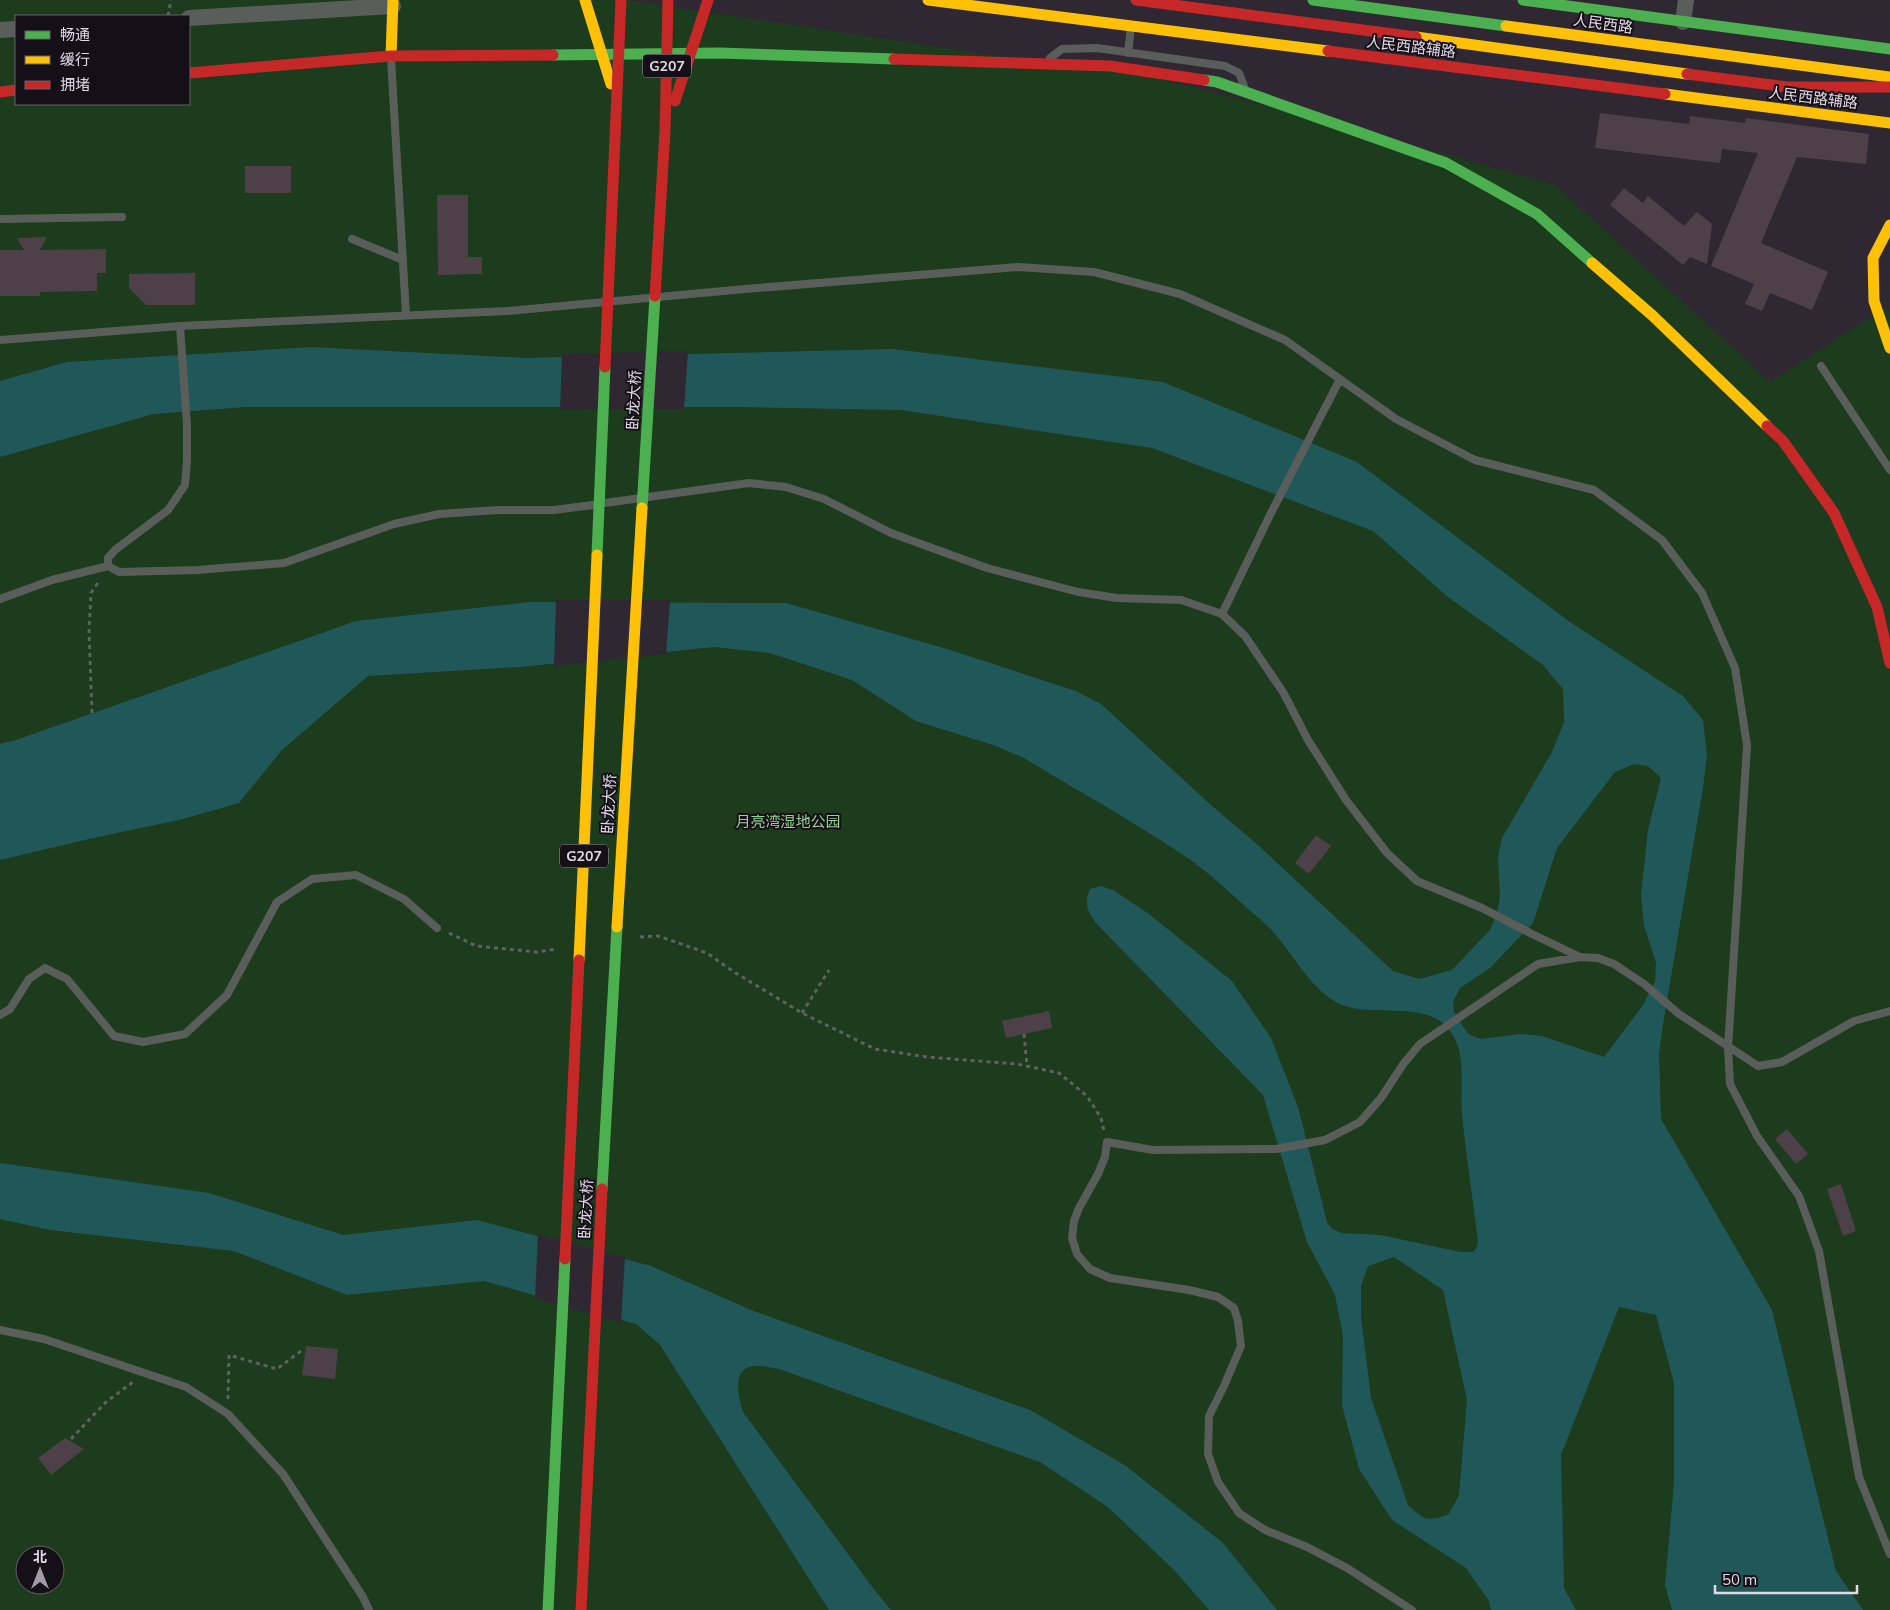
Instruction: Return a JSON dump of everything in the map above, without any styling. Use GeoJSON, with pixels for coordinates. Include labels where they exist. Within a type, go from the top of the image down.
{"type":"FeatureCollection","features":[{"type":"Feature","properties":{"kind":"main road"},"geometry":{"type":"LineString","coordinates":[[585,0],[616,102]]}},
{"type":"Feature","properties":{"kind":"main road","name":"卧龙大桥"},"geometry":{"type":"LineString","coordinates":[[548,1610],[572,1118],[621,0]]}},
{"type":"Feature","properties":{"kind":"main road","name":"卧龙大桥"},"geometry":{"type":"LineString","coordinates":[[581,1610],[606,1108],[666,131],[668,0]]}},
{"type":"Feature","properties":{"kind":"main road"},"geometry":{"type":"LineString","coordinates":[[666,131],[708,0]]}},
{"type":"Feature","properties":{"kind":"main road","name":"人民西路辅路"},"geometry":{"type":"LineString","coordinates":[[928,0],[1890,123]]}},
{"type":"Feature","properties":{"kind":"main road","name":"人民西路"},"geometry":{"type":"LineString","coordinates":[[1313,0],[1890,77]]}},
{"type":"Feature","properties":{"kind":"main road","name":"人民西路"},"geometry":{"type":"LineString","coordinates":[[1523,0],[1890,49]]}},
{"type":"Feature","properties":{"kind":"main road"},"geometry":{"type":"LineString","coordinates":[[390,56],[393,3]]}},
{"type":"Feature","properties":{"kind":"main road"},"geometry":{"type":"LineString","coordinates":[[1135,3],[1788,87],[1890,87]]}},
{"type":"Feature","properties":{"kind":"main road"},"geometry":{"type":"LineString","coordinates":[[190,73],[390,56],[720,53],[1110,66],[1217,82],[1446,163],[1537,214],[1653,316],[1783,442],[1834,513],[1877,607],[1890,663]]}},
{"type":"Feature","properties":{"kind":"main road"},"geometry":{"type":"LineString","coordinates":[[0,92],[15,90]]}},
{"type":"Feature","properties":{"kind":"main road"},"geometry":{"type":"LineString","coordinates":[[1890,225],[1873,258],[1874,301],[1890,348]]}},
{"type":"Feature","properties":{"kind":"street"},"geometry":{"type":"LineString","coordinates":[[1683,22],[1686,0]]}},
{"type":"Feature","properties":{"kind":"street"},"geometry":{"type":"LineString","coordinates":[[190,18],[393,3]]}},
{"type":"Feature","properties":{"kind":"street"},"geometry":{"type":"LineString","coordinates":[[0,30],[15,29]]}},
{"type":"Feature","properties":{"kind":"lane"},"geometry":{"type":"LineString","coordinates":[[1128,53],[1133,18]]}},
{"type":"Feature","properties":{"kind":"lane"},"geometry":{"type":"LineString","coordinates":[[1043,63],[1062,49],[1097,48],[1225,66],[1239,73],[1247,93]]}},
{"type":"Feature","properties":{"kind":"lane"},"geometry":{"type":"LineString","coordinates":[[390,56],[406,315]]}},
{"type":"Feature","properties":{"kind":"lane"},"geometry":{"type":"LineString","coordinates":[[0,219],[122,217]]}},
{"type":"Feature","properties":{"kind":"lane"},"geometry":{"type":"LineString","coordinates":[[352,239],[403,260]]}},
{"type":"Feature","properties":{"kind":"lane"},"geometry":{"type":"LineString","coordinates":[[0,340],[180,326],[507,311],[745,289],[1018,267],[1094,272],[1180,294],[1285,340],[1396,419],[1475,460],[1594,490],[1662,540],[1702,593],[1735,668],[1747,744],[1728,1048],[1730,1084],[1758,1136],[1799,1196],[1819,1251],[1859,1477],[1890,1554]]}},
{"type":"Feature","properties":{"kind":"lane"},"geometry":{"type":"LineString","coordinates":[[108,566],[108,558],[114,550],[168,510],[185,485],[187,425],[180,326]]}},
{"type":"Feature","properties":{"kind":"lane"},"geometry":{"type":"LineString","coordinates":[[1821,366],[1890,470]]}},
{"type":"Feature","properties":{"kind":"lane"},"geometry":{"type":"LineString","coordinates":[[1222,614],[1270,515],[1340,379]]}},
{"type":"Feature","properties":{"kind":"lane"},"geometry":{"type":"LineString","coordinates":[[0,599],[52,580],[108,566],[119,572],[128,572],[198,570],[284,563],[394,524],[439,514],[498,510],[554,510],[749,483],[786,487],[824,499],[891,534],[987,568],[1078,592],[1117,598],[1181,600],[1222,614],[1245,636],[1283,692],[1308,740],[1346,800],[1387,853],[1417,881],[1482,908],[1580,957]]}},
{"type":"Feature","properties":{"kind":"lane"},"geometry":{"type":"LineString","coordinates":[[0,1014],[10,1009],[28,979],[45,968],[67,979],[114,1036],[143,1042],[185,1034],[227,995],[277,902],[312,879],[356,875],[404,899],[437,928]]}},
{"type":"Feature","properties":{"kind":"lane"},"geometry":{"type":"LineString","coordinates":[[1412,1610],[1347,1568],[1307,1547],[1265,1530],[1239,1513],[1218,1482],[1208,1454],[1209,1416],[1240,1346],[1238,1321],[1234,1308],[1218,1298],[1189,1290],[1110,1278],[1090,1269],[1077,1254],[1072,1238],[1074,1221],[1098,1174],[1107,1142],[1154,1150],[1276,1149],[1325,1140],[1360,1122],[1381,1098],[1404,1063],[1420,1044],[1538,964],[1580,957],[1598,958],[1614,964],[1644,984],[1678,1014],[1758,1066],[1782,1062],[1854,1021],[1890,1011]]}},
{"type":"Feature","properties":{"kind":"lane"},"geometry":{"type":"LineString","coordinates":[[0,1330],[44,1339],[186,1387],[228,1414],[283,1474],[363,1597],[369,1610]]}},
{"type":"Feature","properties":{"kind":"path"},"geometry":{"type":"LineString","coordinates":[[168,15],[171,0]]}},
{"type":"Feature","properties":{"kind":"path"},"geometry":{"type":"LineString","coordinates":[[92,714],[89,631],[91,594],[108,566]]}},
{"type":"Feature","properties":{"kind":"path"},"geometry":{"type":"LineString","coordinates":[[437,928],[476,946],[537,952],[564,948]]}},
{"type":"Feature","properties":{"kind":"path"},"geometry":{"type":"LineString","coordinates":[[634,937],[658,936],[707,953],[734,972],[802,1013],[875,1049],[928,1058],[1017,1064],[1059,1073],[1087,1096],[1101,1118],[1107,1142]]}},
{"type":"Feature","properties":{"kind":"path"},"geometry":{"type":"LineString","coordinates":[[802,1013],[829,970]]}},
{"type":"Feature","properties":{"kind":"path"},"geometry":{"type":"LineString","coordinates":[[1024,1034],[1027,1066]]}},
{"type":"Feature","properties":{"kind":"path"},"geometry":{"type":"LineString","coordinates":[[228,1414],[229,1355],[277,1369],[301,1351]]}},
{"type":"Feature","properties":{"kind":"path"},"geometry":{"type":"LineString","coordinates":[[71,1439],[106,1402],[146,1373]]}},
{"type":"Feature","properties":{"kind":"green space","name":"月亮湾湿地公园"},"geometry":{"type":"Polygon","coordinates":[[[0,0],[628,0],[1043,63],[1110,66],[1333,123],[1555,185],[1770,382],[1887,307],[1890,314],[1890,1610],[0,1610],[0,0]]]}},
{"type":"Feature","properties":{"kind":"shaded area"},"geometry":{"type":"Polygon","coordinates":[[[312,347],[525,358],[893,349],[1163,382],[1357,462],[1570,622],[1683,696],[1703,720],[1707,755],[1703,788],[1659,1053],[1661,1119],[1772,1310],[1836,1571],[1863,1610],[1672,1610],[1665,1585],[1674,1483],[1674,1383],[1656,1315],[1619,1307],[1561,1455],[1564,1588],[1576,1610],[1491,1610],[1489,1601],[1466,1568],[1392,1520],[1359,1469],[1342,1405],[1343,1336],[1335,1295],[1307,1242],[1263,1095],[1095,922],[1087,906],[1090,889],[1101,886],[1113,890],[1149,914],[1232,981],[1271,1038],[1298,1107],[1327,1222],[1332,1229],[1342,1233],[1380,1235],[1461,1252],[1473,1252],[1477,1247],[1478,1242],[1462,1114],[1461,1061],[1456,1041],[1451,1032],[1440,1021],[1426,1015],[1411,1012],[1360,1009],[1345,1006],[1331,999],[1303,971],[1271,929],[1210,875],[1172,847],[1024,758],[996,746],[916,721],[852,680],[770,653],[714,647],[520,667],[368,676],[282,750],[239,803],[183,819],[0,860],[0,744],[356,621],[530,602],[786,603],[947,649],[1076,691],[1101,704],[1211,805],[1259,846],[1393,971],[1419,979],[1452,970],[1490,930],[1497,913],[1500,897],[1498,857],[1502,838],[1552,752],[1564,722],[1563,689],[1543,665],[1448,597],[1373,531],[1152,448],[901,410],[737,407],[246,407],[154,414],[0,457],[0,381],[67,362],[312,347]],[[1634,764],[1615,772],[1557,848],[1533,923],[1490,968],[1460,988],[1453,1002],[1454,1012],[1470,1035],[1481,1039],[1520,1034],[1542,1036],[1604,1057],[1643,1005],[1655,982],[1656,963],[1644,925],[1641,895],[1648,830],[1661,778],[1648,766],[1634,764]],[[1394,1257],[1368,1266],[1361,1286],[1361,1317],[1371,1398],[1408,1505],[1423,1517],[1431,1519],[1449,1514],[1459,1495],[1467,1400],[1443,1290],[1394,1257]]]}},
{"type":"Feature","properties":{"kind":"shaded area"},"geometry":{"type":"Polygon","coordinates":[[[0,1163],[209,1193],[343,1235],[477,1220],[651,1266],[751,1310],[1030,1410],[1126,1466],[1223,1543],[1277,1610],[1209,1610],[1175,1571],[1108,1507],[1040,1462],[779,1369],[764,1366],[747,1368],[739,1377],[738,1384],[743,1412],[891,1610],[829,1610],[660,1345],[636,1324],[484,1281],[347,1295],[234,1251],[50,1230],[0,1219],[0,1163]]]}},
{"type":"Feature","properties":{"kind":"pier"},"geometry":{"type":"Polygon","coordinates":[[[688,351],[684,409],[560,410],[562,354],[688,351]]]}},
{"type":"Feature","properties":{"kind":"pier"},"geometry":{"type":"Polygon","coordinates":[[[556,600],[670,600],[666,654],[554,666],[556,600]]]}},
{"type":"Feature","properties":{"kind":"pier"},"geometry":{"type":"Polygon","coordinates":[[[538,1234],[625,1257],[621,1323],[535,1298],[538,1234]]]}},
{"type":"Feature","properties":{"kind":"building"},"geometry":{"type":"Polygon","coordinates":[[[1600,113],[1689,124],[1690,116],[1745,123],[1746,118],[1869,134],[1866,164],[1797,157],[1761,243],[1828,272],[1812,310],[1770,293],[1762,311],[1745,304],[1754,284],[1711,266],[1758,153],[1722,149],[1720,163],[1595,148],[1600,113]]]}},
{"type":"Feature","properties":{"kind":"building"},"geometry":{"type":"Polygon","coordinates":[[[245,166],[291,166],[291,193],[245,193],[245,166]]]}},
{"type":"Feature","properties":{"kind":"building"},"geometry":{"type":"Polygon","coordinates":[[[1624,188],[1643,203],[1648,196],[1684,226],[1697,212],[1712,224],[1707,264],[1690,257],[1683,265],[1610,205],[1624,188]]]}},
{"type":"Feature","properties":{"kind":"building"},"geometry":{"type":"Polygon","coordinates":[[[437,195],[468,195],[468,257],[482,257],[482,274],[438,275],[437,195]]]}},
{"type":"Feature","properties":{"kind":"building"},"geometry":{"type":"Polygon","coordinates":[[[47,237],[40,250],[106,249],[106,273],[97,273],[97,291],[40,292],[40,296],[0,296],[0,250],[24,250],[17,238],[47,237]]]}},
{"type":"Feature","properties":{"kind":"building"},"geometry":{"type":"Polygon","coordinates":[[[195,273],[195,305],[146,305],[129,288],[129,274],[195,273]]]}},
{"type":"Feature","properties":{"kind":"building"},"geometry":{"type":"Polygon","coordinates":[[[1316,835],[1331,846],[1309,874],[1295,863],[1316,835]]]}},
{"type":"Feature","properties":{"kind":"building"},"geometry":{"type":"Polygon","coordinates":[[[1049,1011],[1052,1028],[1006,1038],[1002,1021],[1049,1011]]]}},
{"type":"Feature","properties":{"kind":"building"},"geometry":{"type":"Polygon","coordinates":[[[1787,1129],[1808,1154],[1796,1164],[1775,1139],[1787,1129]]]}},
{"type":"Feature","properties":{"kind":"building"},"geometry":{"type":"Polygon","coordinates":[[[1841,1184],[1856,1231],[1843,1236],[1827,1189],[1841,1184]]]}},
{"type":"Feature","properties":{"kind":"building"},"geometry":{"type":"Polygon","coordinates":[[[306,1346],[338,1349],[335,1379],[302,1375],[306,1346]]]}},
{"type":"Feature","properties":{"kind":"building"},"geometry":{"type":"Polygon","coordinates":[[[65,1438],[84,1449],[51,1475],[38,1458],[65,1438]]]}},
{"type":"Feature","properties":{"kind":"traffic: fast"},"geometry":{"type":"LineString","coordinates":[[1313,0],[1506,26]]}},
{"type":"Feature","properties":{"kind":"traffic: fast"},"geometry":{"type":"LineString","coordinates":[[1523,0],[1890,49]]}},
{"type":"Feature","properties":{"kind":"traffic: fast"},"geometry":{"type":"LineString","coordinates":[[553,55],[720,53],[894,59]]}},
{"type":"Feature","properties":{"kind":"traffic: fast"},"geometry":{"type":"LineString","coordinates":[[1204,80],[1217,82],[1446,163],[1537,214],[1592,263]]}},
{"type":"Feature","properties":{"kind":"traffic: fast"},"geometry":{"type":"LineString","coordinates":[[642,508],[655,296]]}},
{"type":"Feature","properties":{"kind":"traffic: fast"},"geometry":{"type":"LineString","coordinates":[[597,555],[605,367]]}},
{"type":"Feature","properties":{"kind":"traffic: fast"},"geometry":{"type":"LineString","coordinates":[[602,1189],[617,927]]}},
{"type":"Feature","properties":{"kind":"traffic: fast"},"geometry":{"type":"LineString","coordinates":[[548,1610],[565,1259]]}},
{"type":"Feature","properties":{"kind":"traffic: slow"},"geometry":{"type":"LineString","coordinates":[[391,56],[393,0]]}},
{"type":"Feature","properties":{"kind":"traffic: slow"},"geometry":{"type":"LineString","coordinates":[[585,0],[611,84]]}},
{"type":"Feature","properties":{"kind":"traffic: slow"},"geometry":{"type":"LineString","coordinates":[[928,0],[1328,51]]}},
{"type":"Feature","properties":{"kind":"traffic: slow"},"geometry":{"type":"LineString","coordinates":[[1506,26],[1890,77]]}},
{"type":"Feature","properties":{"kind":"traffic: slow"},"geometry":{"type":"LineString","coordinates":[[1416,37],[1687,74]]}},
{"type":"Feature","properties":{"kind":"traffic: slow"},"geometry":{"type":"LineString","coordinates":[[1665,94],[1890,123]]}},
{"type":"Feature","properties":{"kind":"traffic: slow"},"geometry":{"type":"LineString","coordinates":[[1890,225],[1873,258],[1874,301],[1890,348]]}},
{"type":"Feature","properties":{"kind":"traffic: slow"},"geometry":{"type":"LineString","coordinates":[[1592,263],[1653,316],[1767,426]]}},
{"type":"Feature","properties":{"kind":"traffic: slow"},"geometry":{"type":"LineString","coordinates":[[617,927],[642,508]]}},
{"type":"Feature","properties":{"kind":"traffic: slow"},"geometry":{"type":"LineString","coordinates":[[579,960],[597,555]]}},
{"type":"Feature","properties":{"kind":"traffic: jam"},"geometry":{"type":"LineString","coordinates":[[605,367],[621,0]]}},
{"type":"Feature","properties":{"kind":"traffic: jam"},"geometry":{"type":"LineString","coordinates":[[655,296],[665,131],[668,0]]}},
{"type":"Feature","properties":{"kind":"traffic: jam"},"geometry":{"type":"LineString","coordinates":[[675,101],[708,0]]}},
{"type":"Feature","properties":{"kind":"traffic: jam"},"geometry":{"type":"LineString","coordinates":[[1136,0],[1416,37]]}},
{"type":"Feature","properties":{"kind":"traffic: jam"},"geometry":{"type":"LineString","coordinates":[[1328,51],[1665,94]]}},
{"type":"Feature","properties":{"kind":"traffic: jam"},"geometry":{"type":"LineString","coordinates":[[190,73],[391,56],[553,55]]}},
{"type":"Feature","properties":{"kind":"traffic: jam"},"geometry":{"type":"LineString","coordinates":[[894,59],[1110,66],[1204,80]]}},
{"type":"Feature","properties":{"kind":"traffic: jam"},"geometry":{"type":"LineString","coordinates":[[1687,74],[1788,87],[1890,87]]}},
{"type":"Feature","properties":{"kind":"traffic: jam"},"geometry":{"type":"LineString","coordinates":[[0,92],[15,90]]}},
{"type":"Feature","properties":{"kind":"traffic: jam"},"geometry":{"type":"LineString","coordinates":[[1767,426],[1783,441],[1834,513],[1877,607],[1890,663]]}},
{"type":"Feature","properties":{"kind":"traffic: jam"},"geometry":{"type":"LineString","coordinates":[[565,1259],[579,960]]}},
{"type":"Feature","properties":{"kind":"traffic: jam"},"geometry":{"type":"LineString","coordinates":[[581,1610],[602,1189]]}}]}
